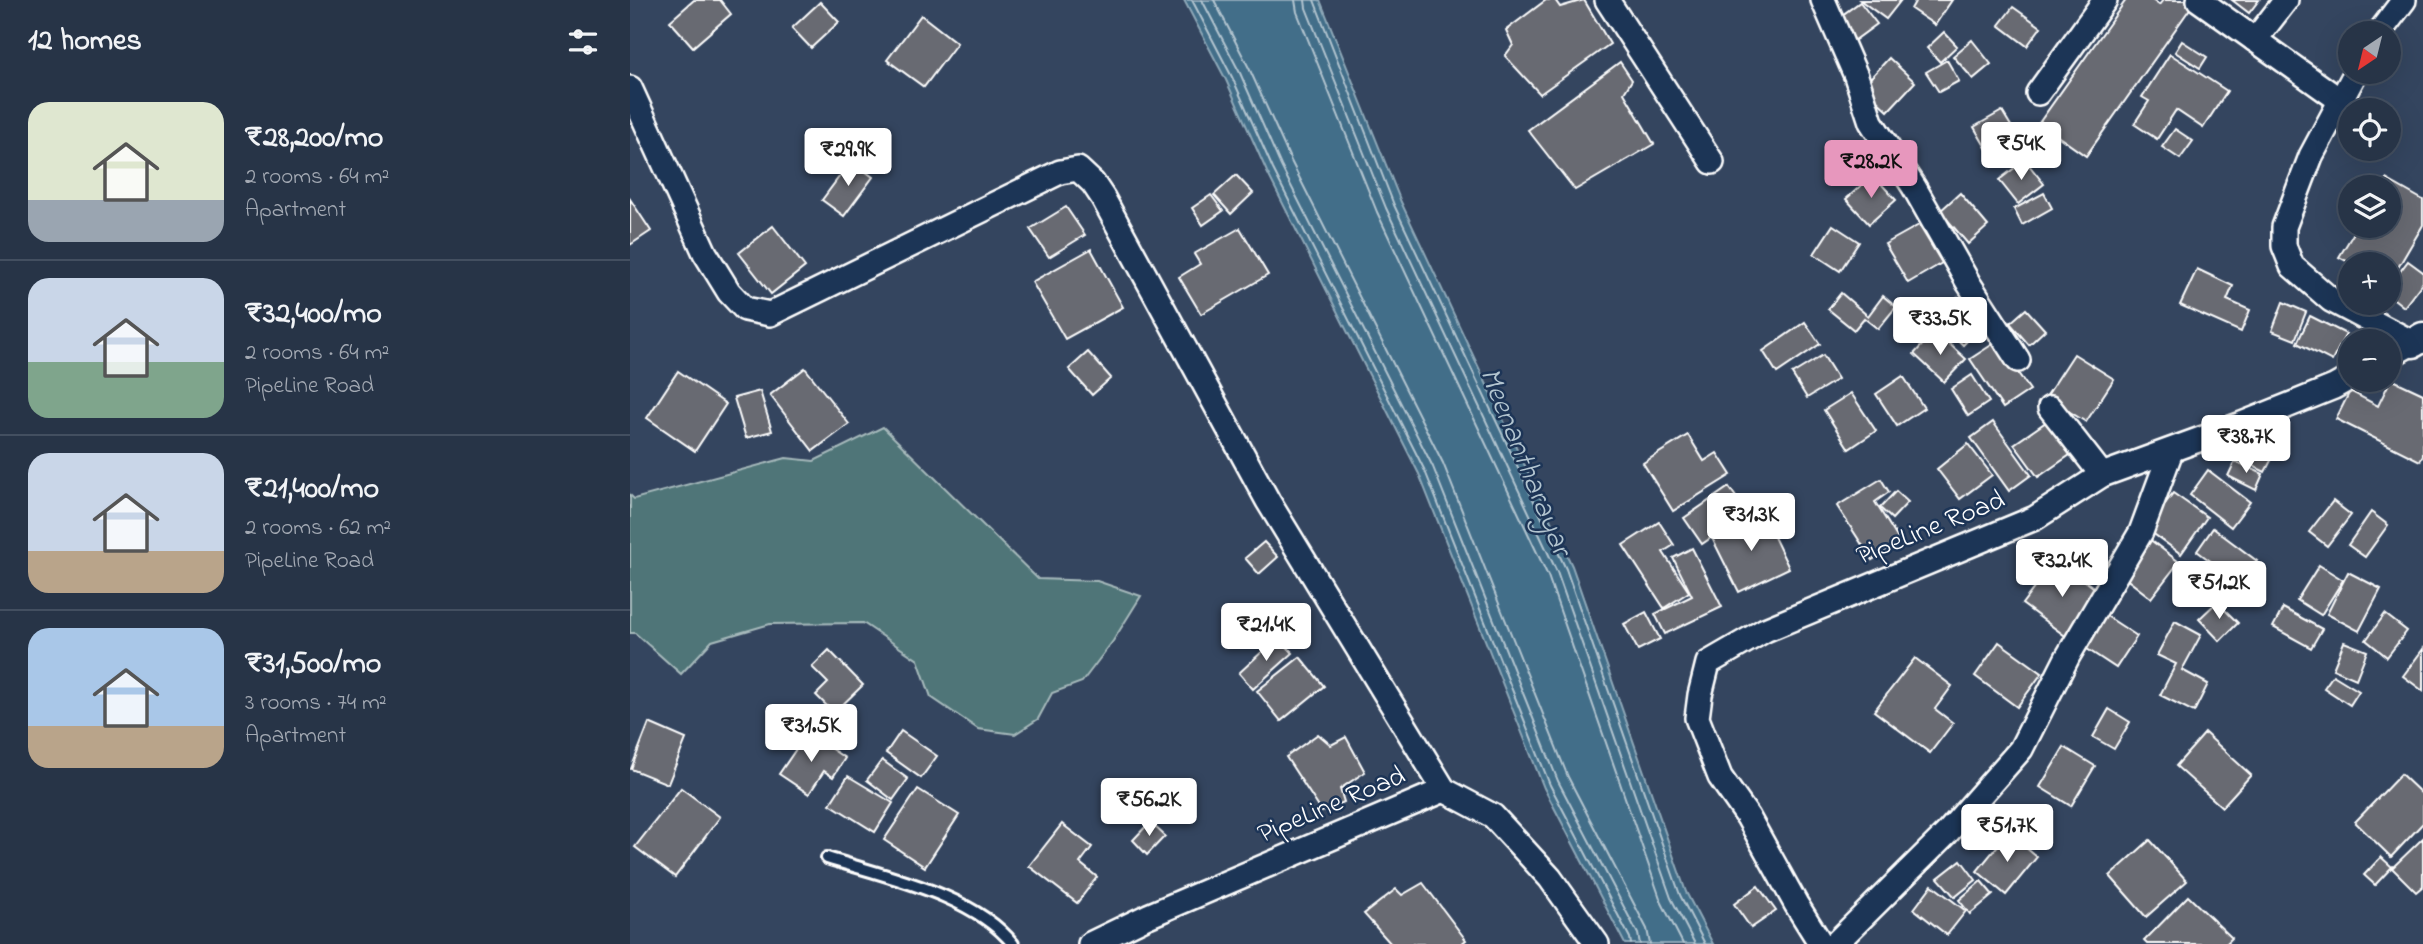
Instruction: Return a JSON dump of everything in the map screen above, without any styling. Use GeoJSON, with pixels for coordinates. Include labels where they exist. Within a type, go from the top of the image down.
{"type":"FeatureCollection","features":[{"type":"Feature","properties":{"kind":"street"},"geometry":{"type":"LineString","coordinates":[[1607,0],[1712,162]]}},
{"type":"Feature","properties":{"kind":"street"},"geometry":{"type":"LineString","coordinates":[[1823,0],[1856,76],[1871,122],[1914,187],[1969,284],[2018,360]]}},
{"type":"Feature","properties":{"kind":"street"},"geometry":{"type":"LineString","coordinates":[[2038,93],[2105,0]]}},
{"type":"Feature","properties":{"kind":"street"},"geometry":{"type":"LineString","coordinates":[[2199,0],[2338,100]]}},
{"type":"Feature","properties":{"kind":"street"},"geometry":{"type":"LineString","coordinates":[[2255,40],[2286,0]]}},
{"type":"Feature","properties":{"kind":"street"},"geometry":{"type":"LineString","coordinates":[[2388,21],[2404,0]]}},
{"type":"Feature","properties":{"kind":"street"},"geometry":{"type":"LineString","coordinates":[[630,88],[705,253],[729,292],[745,309],[759,313],[770,314],[1060,172],[1078,169],[1093,183],[1103,198],[1269,500],[1444,790],[1493,816],[1550,878],[1597,944]]}},
{"type":"Feature","properties":{"kind":"street"},"geometry":{"type":"LineString","coordinates":[[2338,105],[2311,156],[2292,205],[2284,227],[2284,246],[2292,266],[2331,300],[2412,346]]}},
{"type":"Feature","properties":{"kind":"street","name":"PipeLine Road"},"geometry":{"type":"LineString","coordinates":[[1821,944],[1748,817],[1720,776],[1697,718],[1708,663],[1765,630],[2035,518],[2102,475],[2311,397],[2338,384]]}},
{"type":"Feature","properties":{"kind":"street"},"geometry":{"type":"LineString","coordinates":[[2050,408],[2102,475]]}},
{"type":"Feature","properties":{"kind":"street"},"geometry":{"type":"LineString","coordinates":[[1835,944],[1947,833],[2021,749],[2068,656],[2141,532],[2171,451]]}},
{"type":"Feature","properties":{"kind":"street","name":"PipeLine Road"},"geometry":{"type":"LineString","coordinates":[[1090,944],[1148,916],[1444,790]]}},
{"type":"Feature","properties":{"kind":"lane"},"geometry":{"type":"LineString","coordinates":[[827,858],[911,884],[964,905],[1005,934],[1013,944]]}},
{"type":"Feature","properties":{"kind":"green space"},"geometry":{"type":"Polygon","coordinates":[[[883,427],[1038,579],[1097,581],[1141,596],[1113,641],[1082,682],[1052,693],[1038,719],[1015,734],[978,729],[931,697],[918,660],[863,623],[770,624],[712,641],[681,674],[635,633],[630,633],[630,495],[634,499],[786,458],[814,461],[883,427]]]}},
{"type":"Feature","properties":{"kind":"water"},"geometry":{"type":"Polygon","coordinates":[[[1184,0],[1320,0],[1401,202],[1572,566],[1686,892],[1713,944],[1625,944],[1544,788],[1419,474],[1184,0]]]}},
{"type":"Feature","properties":{"kind":"building"},"geometry":{"type":"Polygon","coordinates":[[[694,0],[720,0],[731,14],[693,47],[670,21],[694,0]]]}},
{"type":"Feature","properties":{"kind":"building"},"geometry":{"type":"Polygon","coordinates":[[[1546,0],[1555,0],[1560,7],[1584,0],[1610,44],[1540,94],[1505,56],[1513,45],[1506,30],[1546,0]]]}},
{"type":"Feature","properties":{"kind":"building"},"geometry":{"type":"Polygon","coordinates":[[[1860,0],[1901,0],[1886,19],[1860,0]]]}},
{"type":"Feature","properties":{"kind":"building"},"geometry":{"type":"Polygon","coordinates":[[[1916,0],[1952,0],[1935,25],[1911,9],[1916,0]]]}},
{"type":"Feature","properties":{"kind":"building"},"geometry":{"type":"Polygon","coordinates":[[[2126,0],[2152,0],[2159,5],[2163,0],[2196,0],[2086,156],[2039,123],[2126,0]]]}},
{"type":"Feature","properties":{"kind":"building"},"geometry":{"type":"Polygon","coordinates":[[[2232,0],[2259,0],[2249,13],[2232,0]]]}},
{"type":"Feature","properties":{"kind":"building"},"geometry":{"type":"Polygon","coordinates":[[[820,2],[839,22],[811,48],[792,28],[820,2]]]}},
{"type":"Feature","properties":{"kind":"building"},"geometry":{"type":"Polygon","coordinates":[[[1860,2],[1877,24],[1851,43],[1834,21],[1860,2]]]}},
{"type":"Feature","properties":{"kind":"building"},"geometry":{"type":"Polygon","coordinates":[[[2013,7],[2041,27],[2027,46],[1999,25],[2013,7]]]}},
{"type":"Feature","properties":{"kind":"building"},"geometry":{"type":"Polygon","coordinates":[[[921,15],[957,43],[924,87],[887,60],[921,15]]]}},
{"type":"Feature","properties":{"kind":"building"},"geometry":{"type":"Polygon","coordinates":[[[1944,32],[1957,46],[1940,62],[1927,48],[1944,32]]]}},
{"type":"Feature","properties":{"kind":"building"},"geometry":{"type":"Polygon","coordinates":[[[1972,40],[1991,64],[1973,79],[1953,56],[1972,40]]]}},
{"type":"Feature","properties":{"kind":"building"},"geometry":{"type":"Polygon","coordinates":[[[2182,41],[2207,57],[2200,68],[2175,52],[2182,41]]]}},
{"type":"Feature","properties":{"kind":"building"},"geometry":{"type":"Polygon","coordinates":[[[2170,54],[2227,91],[2203,128],[2176,110],[2157,139],[2134,124],[2149,101],[2142,97],[2170,54]]]}},
{"type":"Feature","properties":{"kind":"building"},"geometry":{"type":"Polygon","coordinates":[[[1889,58],[1915,82],[1888,111],[1862,87],[1889,58]]]}},
{"type":"Feature","properties":{"kind":"building"},"geometry":{"type":"Polygon","coordinates":[[[1947,60],[1959,81],[1939,92],[1926,72],[1947,60]]]}},
{"type":"Feature","properties":{"kind":"building"},"geometry":{"type":"Polygon","coordinates":[[[1620,62],[1632,80],[1624,93],[1654,144],[1575,190],[1528,130],[1620,62]]]}},
{"type":"Feature","properties":{"kind":"building"},"geometry":{"type":"Polygon","coordinates":[[[2002,111],[2020,141],[1992,158],[1974,127],[2002,111]]]}},
{"type":"Feature","properties":{"kind":"building"},"geometry":{"type":"Polygon","coordinates":[[[2175,129],[2193,141],[2180,159],[2162,147],[2175,129]]]}},
{"type":"Feature","properties":{"kind":"building"},"geometry":{"type":"Polygon","coordinates":[[[2025,160],[2044,184],[2018,204],[1999,180],[2025,160]]]}},
{"type":"Feature","properties":{"kind":"building"},"geometry":{"type":"Polygon","coordinates":[[[851,161],[873,177],[844,216],[822,200],[851,161]]]}},
{"type":"Feature","properties":{"kind":"building"},"geometry":{"type":"Polygon","coordinates":[[[1236,175],[1253,193],[1231,214],[1214,195],[1236,175]]]}},
{"type":"Feature","properties":{"kind":"building"},"geometry":{"type":"Polygon","coordinates":[[[1873,175],[1896,200],[1869,224],[1846,199],[1873,175]]]}},
{"type":"Feature","properties":{"kind":"building"},"geometry":{"type":"Polygon","coordinates":[[[2401,188],[2423,200],[2423,225],[2401,263],[2401,252],[2342,252],[2351,238],[2401,238],[2401,188]]]}},
{"type":"Feature","properties":{"kind":"building"},"geometry":{"type":"Polygon","coordinates":[[[1960,193],[1988,226],[1968,244],[1940,211],[1960,193]]]}},
{"type":"Feature","properties":{"kind":"building"},"geometry":{"type":"Polygon","coordinates":[[[2044,193],[2052,208],[2022,225],[2014,209],[2044,193]]]}},
{"type":"Feature","properties":{"kind":"building"},"geometry":{"type":"Polygon","coordinates":[[[1211,195],[1223,211],[1203,225],[1192,208],[1211,195]]]}},
{"type":"Feature","properties":{"kind":"building"},"geometry":{"type":"Polygon","coordinates":[[[630,199],[651,231],[630,245],[630,199]]]}},
{"type":"Feature","properties":{"kind":"building"},"geometry":{"type":"Polygon","coordinates":[[[1066,207],[1085,235],[1049,257],[1030,229],[1066,207]]]}},
{"type":"Feature","properties":{"kind":"building"},"geometry":{"type":"Polygon","coordinates":[[[1833,225],[1859,242],[1840,271],[1814,254],[1833,225]]]}},
{"type":"Feature","properties":{"kind":"building"},"geometry":{"type":"Polygon","coordinates":[[[1919,225],[1942,263],[1908,283],[1885,244],[1919,225]]]}},
{"type":"Feature","properties":{"kind":"building"},"geometry":{"type":"Polygon","coordinates":[[[773,226],[805,267],[771,294],[739,253],[773,226]]]}},
{"type":"Feature","properties":{"kind":"building"},"geometry":{"type":"Polygon","coordinates":[[[1240,228],[1268,275],[1201,314],[1179,277],[1200,264],[1194,254],[1240,228]]]}},
{"type":"Feature","properties":{"kind":"building"},"geometry":{"type":"Polygon","coordinates":[[[1091,249],[1123,307],[1065,339],[1032,282],[1091,249]]]}},
{"type":"Feature","properties":{"kind":"building"},"geometry":{"type":"Polygon","coordinates":[[[2408,261],[2423,272],[2423,282],[2404,307],[2401,305],[2401,270],[2408,261]]]}},
{"type":"Feature","properties":{"kind":"building"},"geometry":{"type":"Polygon","coordinates":[[[2197,269],[2233,286],[2227,300],[2250,310],[2241,332],[2180,305],[2197,269]]]}},
{"type":"Feature","properties":{"kind":"building"},"geometry":{"type":"Polygon","coordinates":[[[1841,293],[1868,316],[1883,296],[1896,307],[1878,329],[1864,318],[1854,330],[1828,309],[1841,293]]]}},
{"type":"Feature","properties":{"kind":"building"},"geometry":{"type":"Polygon","coordinates":[[[1958,297],[1985,323],[1963,345],[1936,319],[1958,297]]]}},
{"type":"Feature","properties":{"kind":"building"},"geometry":{"type":"Polygon","coordinates":[[[2283,302],[2306,312],[2295,340],[2272,331],[2283,302]]]}},
{"type":"Feature","properties":{"kind":"building"},"geometry":{"type":"Polygon","coordinates":[[[2026,309],[2045,330],[2029,345],[2010,323],[2026,309]]]}},
{"type":"Feature","properties":{"kind":"building"},"geometry":{"type":"Polygon","coordinates":[[[2310,316],[2338,330],[2338,349],[2332,361],[2297,343],[2310,316]]]}},
{"type":"Feature","properties":{"kind":"building"},"geometry":{"type":"Polygon","coordinates":[[[1805,322],[1820,344],[1777,373],[1763,351],[1805,322]]]}},
{"type":"Feature","properties":{"kind":"building"},"geometry":{"type":"Polygon","coordinates":[[[1935,331],[1966,359],[1944,382],[1914,354],[1935,331]]]}},
{"type":"Feature","properties":{"kind":"building"},"geometry":{"type":"Polygon","coordinates":[[[1996,342],[2030,390],[2003,408],[1970,359],[1996,342]]]}},
{"type":"Feature","properties":{"kind":"building"},"geometry":{"type":"Polygon","coordinates":[[[1088,352],[1111,378],[1092,395],[1069,369],[1088,352]]]}},
{"type":"Feature","properties":{"kind":"building"},"geometry":{"type":"Polygon","coordinates":[[[2074,354],[2114,379],[2086,422],[2046,397],[2074,354]]]}},
{"type":"Feature","properties":{"kind":"building"},"geometry":{"type":"Polygon","coordinates":[[[1823,355],[1838,379],[1807,398],[1792,374],[1823,355]]]}},
{"type":"Feature","properties":{"kind":"building"},"geometry":{"type":"Polygon","coordinates":[[[805,368],[849,424],[813,451],[770,395],[805,368]]]}},
{"type":"Feature","properties":{"kind":"building"},"geometry":{"type":"Polygon","coordinates":[[[678,371],[726,404],[695,451],[647,418],[678,371]]]}},
{"type":"Feature","properties":{"kind":"building"},"geometry":{"type":"Polygon","coordinates":[[[1972,375],[1989,402],[1968,416],[1951,389],[1972,375]]]}},
{"type":"Feature","properties":{"kind":"building"},"geometry":{"type":"Polygon","coordinates":[[[1903,376],[1924,408],[1897,426],[1876,394],[1903,376]]]}},
{"type":"Feature","properties":{"kind":"building"},"geometry":{"type":"Polygon","coordinates":[[[2401,384],[2423,394],[2423,455],[2420,461],[2336,419],[2350,392],[2378,406],[2385,392],[2401,392],[2401,384]]]}},
{"type":"Feature","properties":{"kind":"building"},"geometry":{"type":"Polygon","coordinates":[[[760,391],[772,431],[746,438],[734,398],[760,391]]]}},
{"type":"Feature","properties":{"kind":"building"},"geometry":{"type":"Polygon","coordinates":[[[1851,393],[1876,431],[1849,449],[1824,410],[1851,393]]]}},
{"type":"Feature","properties":{"kind":"building"},"geometry":{"type":"Polygon","coordinates":[[[1993,422],[2031,475],[2009,491],[1971,438],[1993,422]]]}},
{"type":"Feature","properties":{"kind":"building"},"geometry":{"type":"Polygon","coordinates":[[[2046,422],[2070,455],[2038,477],[2014,444],[2046,422]]]}},
{"type":"Feature","properties":{"kind":"building"},"geometry":{"type":"Polygon","coordinates":[[[1688,435],[1704,461],[1717,453],[1731,475],[1673,511],[1643,463],[1688,435]]]}},
{"type":"Feature","properties":{"kind":"building"},"geometry":{"type":"Polygon","coordinates":[[[2243,438],[2275,453],[2265,472],[2233,456],[2243,438]]]}},
{"type":"Feature","properties":{"kind":"building"},"geometry":{"type":"Polygon","coordinates":[[[1968,444],[1992,475],[1960,499],[1937,469],[1968,444]]]}},
{"type":"Feature","properties":{"kind":"building"},"geometry":{"type":"Polygon","coordinates":[[[2235,461],[2263,474],[2256,490],[2228,476],[2235,461]]]}},
{"type":"Feature","properties":{"kind":"building"},"geometry":{"type":"Polygon","coordinates":[[[2208,470],[2250,502],[2231,527],[2190,495],[2208,470]]]}},
{"type":"Feature","properties":{"kind":"building"},"geometry":{"type":"Polygon","coordinates":[[[1881,479],[1889,492],[1875,502],[1900,542],[1872,560],[1837,506],[1881,479]]]}},
{"type":"Feature","properties":{"kind":"building"},"geometry":{"type":"Polygon","coordinates":[[[1729,487],[1747,513],[1702,544],[1684,518],[1729,487]]]}},
{"type":"Feature","properties":{"kind":"building"},"geometry":{"type":"Polygon","coordinates":[[[1896,491],[1908,502],[1892,519],[1880,508],[1896,491]]]}},
{"type":"Feature","properties":{"kind":"building"},"geometry":{"type":"Polygon","coordinates":[[[2173,493],[2207,517],[2181,554],[2147,529],[2173,493]]]}},
{"type":"Feature","properties":{"kind":"building"},"geometry":{"type":"Polygon","coordinates":[[[2333,501],[2351,515],[2327,546],[2309,532],[2333,501]]]}},
{"type":"Feature","properties":{"kind":"building"},"geometry":{"type":"Polygon","coordinates":[[[2371,512],[2388,525],[2365,557],[2348,545],[2371,512]]]}},
{"type":"Feature","properties":{"kind":"building"},"geometry":{"type":"Polygon","coordinates":[[[1763,514],[1789,568],[1739,592],[1712,538],[1763,514]]]}},
{"type":"Feature","properties":{"kind":"building"},"geometry":{"type":"Polygon","coordinates":[[[1659,522],[1674,545],[1663,552],[1689,592],[1664,608],[1623,545],[1659,522]]]}},
{"type":"Feature","properties":{"kind":"building"},"geometry":{"type":"Polygon","coordinates":[[[2213,528],[2257,561],[2240,583],[2197,551],[2213,528]]]}},
{"type":"Feature","properties":{"kind":"building"},"geometry":{"type":"Polygon","coordinates":[[[2148,538],[2179,562],[2151,598],[2120,574],[2148,538]]]}},
{"type":"Feature","properties":{"kind":"building"},"geometry":{"type":"Polygon","coordinates":[[[1264,542],[1278,557],[1259,574],[1245,558],[1264,542]]]}},
{"type":"Feature","properties":{"kind":"building"},"geometry":{"type":"Polygon","coordinates":[[[1692,548],[1722,607],[1665,634],[1655,614],[1692,596],[1673,558],[1692,548]]]}},
{"type":"Feature","properties":{"kind":"building"},"geometry":{"type":"Polygon","coordinates":[[[2056,559],[2101,593],[2068,638],[2022,604],[2056,559]]]}},
{"type":"Feature","properties":{"kind":"building"},"geometry":{"type":"Polygon","coordinates":[[[2319,565],[2343,580],[2321,615],[2297,600],[2319,565]]]}},
{"type":"Feature","properties":{"kind":"building"},"geometry":{"type":"Polygon","coordinates":[[[2348,572],[2381,589],[2359,631],[2327,614],[2348,572]]]}},
{"type":"Feature","properties":{"kind":"building"},"geometry":{"type":"Polygon","coordinates":[[[2217,602],[2238,623],[2220,641],[2199,619],[2217,602]]]}},
{"type":"Feature","properties":{"kind":"building"},"geometry":{"type":"Polygon","coordinates":[[[2283,608],[2322,629],[2311,648],[2273,627],[2283,608]]]}},
{"type":"Feature","properties":{"kind":"building"},"geometry":{"type":"Polygon","coordinates":[[[1646,612],[1660,639],[1638,650],[1624,624],[1646,612]]]}},
{"type":"Feature","properties":{"kind":"building"},"geometry":{"type":"Polygon","coordinates":[[[2385,614],[2407,631],[2387,657],[2366,640],[2385,614]]]}},
{"type":"Feature","properties":{"kind":"building"},"geometry":{"type":"Polygon","coordinates":[[[2105,615],[2137,636],[2116,668],[2084,647],[2105,615]]]}},
{"type":"Feature","properties":{"kind":"building"},"geometry":{"type":"Polygon","coordinates":[[[2175,621],[2201,635],[2182,670],[2208,684],[2194,712],[2160,695],[2176,664],[2157,655],[2175,621]]]}},
{"type":"Feature","properties":{"kind":"building"},"geometry":{"type":"Polygon","coordinates":[[[1278,637],[1293,653],[1253,689],[1239,673],[1278,637]]]}},
{"type":"Feature","properties":{"kind":"building"},"geometry":{"type":"Polygon","coordinates":[[[1999,642],[2042,673],[2017,707],[1975,676],[1999,642]]]}},
{"type":"Feature","properties":{"kind":"building"},"geometry":{"type":"Polygon","coordinates":[[[2344,642],[2367,651],[2356,679],[2333,669],[2344,642]]]}},
{"type":"Feature","properties":{"kind":"building"},"geometry":{"type":"Polygon","coordinates":[[[2423,649],[2423,691],[2403,676],[2423,649]]]}},
{"type":"Feature","properties":{"kind":"building"},"geometry":{"type":"Polygon","coordinates":[[[829,650],[863,685],[834,713],[816,695],[828,683],[812,667],[829,650]]]}},
{"type":"Feature","properties":{"kind":"building"},"geometry":{"type":"Polygon","coordinates":[[[1300,657],[1324,686],[1281,721],[1257,691],[1300,657]]]}},
{"type":"Feature","properties":{"kind":"building"},"geometry":{"type":"Polygon","coordinates":[[[1915,658],[1952,686],[1935,709],[1953,723],[1930,753],[1874,711],[1915,658]]]}},
{"type":"Feature","properties":{"kind":"building"},"geometry":{"type":"Polygon","coordinates":[[[2333,675],[2359,691],[2350,705],[2324,688],[2333,675]]]}},
{"type":"Feature","properties":{"kind":"building"},"geometry":{"type":"Polygon","coordinates":[[[2109,709],[2130,722],[2114,749],[2093,737],[2109,709]]]}},
{"type":"Feature","properties":{"kind":"building"},"geometry":{"type":"Polygon","coordinates":[[[649,723],[686,739],[668,784],[631,769],[649,723]]]}},
{"type":"Feature","properties":{"kind":"building"},"geometry":{"type":"Polygon","coordinates":[[[901,731],[937,756],[921,778],[886,753],[901,731]]]}},
{"type":"Feature","properties":{"kind":"building"},"geometry":{"type":"Polygon","coordinates":[[[807,733],[845,758],[833,777],[824,771],[809,794],[779,774],[807,733]]]}},
{"type":"Feature","properties":{"kind":"building"},"geometry":{"type":"Polygon","coordinates":[[[2205,733],[2251,775],[2222,807],[2176,766],[2205,733]]]}},
{"type":"Feature","properties":{"kind":"building"},"geometry":{"type":"Polygon","coordinates":[[[1318,734],[1331,745],[1346,737],[1365,772],[1340,789],[1344,802],[1322,812],[1286,757],[1318,734]]]}},
{"type":"Feature","properties":{"kind":"building"},"geometry":{"type":"Polygon","coordinates":[[[2064,747],[2095,766],[2071,806],[2040,787],[2064,747]]]}},
{"type":"Feature","properties":{"kind":"building"},"geometry":{"type":"Polygon","coordinates":[[[882,760],[908,779],[893,800],[867,780],[882,760]]]}},
{"type":"Feature","properties":{"kind":"building"},"geometry":{"type":"Polygon","coordinates":[[[2401,774],[2423,795],[2423,823],[2391,857],[2355,822],[2401,774]]]}},
{"type":"Feature","properties":{"kind":"building"},"geometry":{"type":"Polygon","coordinates":[[[848,776],[893,803],[875,832],[830,804],[848,776]]]}},
{"type":"Feature","properties":{"kind":"building"},"geometry":{"type":"Polygon","coordinates":[[[681,788],[720,817],[675,877],[635,847],[681,788]]]}},
{"type":"Feature","properties":{"kind":"building"},"geometry":{"type":"Polygon","coordinates":[[[918,789],[959,815],[925,867],[884,840],[918,789]]]}},
{"type":"Feature","properties":{"kind":"building"},"geometry":{"type":"Polygon","coordinates":[[[2022,810],[2046,829],[2032,848],[2008,830],[2022,810]]]}},
{"type":"Feature","properties":{"kind":"building"},"geometry":{"type":"Polygon","coordinates":[[[1150,822],[1165,836],[1147,855],[1133,840],[1150,822]]]}},
{"type":"Feature","properties":{"kind":"building"},"geometry":{"type":"Polygon","coordinates":[[[1062,824],[1092,847],[1080,863],[1097,877],[1077,903],[1029,866],[1062,824]]]}},
{"type":"Feature","properties":{"kind":"building"},"geometry":{"type":"Polygon","coordinates":[[[2008,833],[2037,857],[2006,895],[1977,871],[2008,833]]]}},
{"type":"Feature","properties":{"kind":"building"},"geometry":{"type":"Polygon","coordinates":[[[2423,838],[2423,886],[2416,892],[2392,868],[2423,838]]]}},
{"type":"Feature","properties":{"kind":"building"},"geometry":{"type":"Polygon","coordinates":[[[2150,840],[2187,881],[2146,917],[2110,876],[2150,840]]]}},
{"type":"Feature","properties":{"kind":"building"},"geometry":{"type":"Polygon","coordinates":[[[2381,857],[2392,867],[2375,885],[2364,875],[2381,857]]]}},
{"type":"Feature","properties":{"kind":"building"},"geometry":{"type":"Polygon","coordinates":[[[1961,860],[1976,880],[1955,897],[1938,878],[1961,860]]]}},
{"type":"Feature","properties":{"kind":"building"},"geometry":{"type":"Polygon","coordinates":[[[1981,881],[1993,895],[1970,914],[1959,900],[1981,881]]]}},
{"type":"Feature","properties":{"kind":"building"},"geometry":{"type":"Polygon","coordinates":[[[1423,883],[1466,940],[1461,944],[1391,944],[1364,914],[1396,889],[1402,895],[1423,883]]]}},
{"type":"Feature","properties":{"kind":"building"},"geometry":{"type":"Polygon","coordinates":[[[1932,885],[1966,911],[1947,935],[1914,909],[1932,885]]]}},
{"type":"Feature","properties":{"kind":"building"},"geometry":{"type":"Polygon","coordinates":[[[1758,886],[1776,911],[1751,928],[1734,904],[1758,886]]]}},
{"type":"Feature","properties":{"kind":"building"},"geometry":{"type":"Polygon","coordinates":[[[2188,896],[2232,938],[2226,944],[2147,944],[2144,941],[2188,896]]]}},
{"type":"Feature","properties":{"kind":"water label","name":"Meenantharayar"},"geometry":{"type":"Point","coordinates":[1524,462]}}]}
